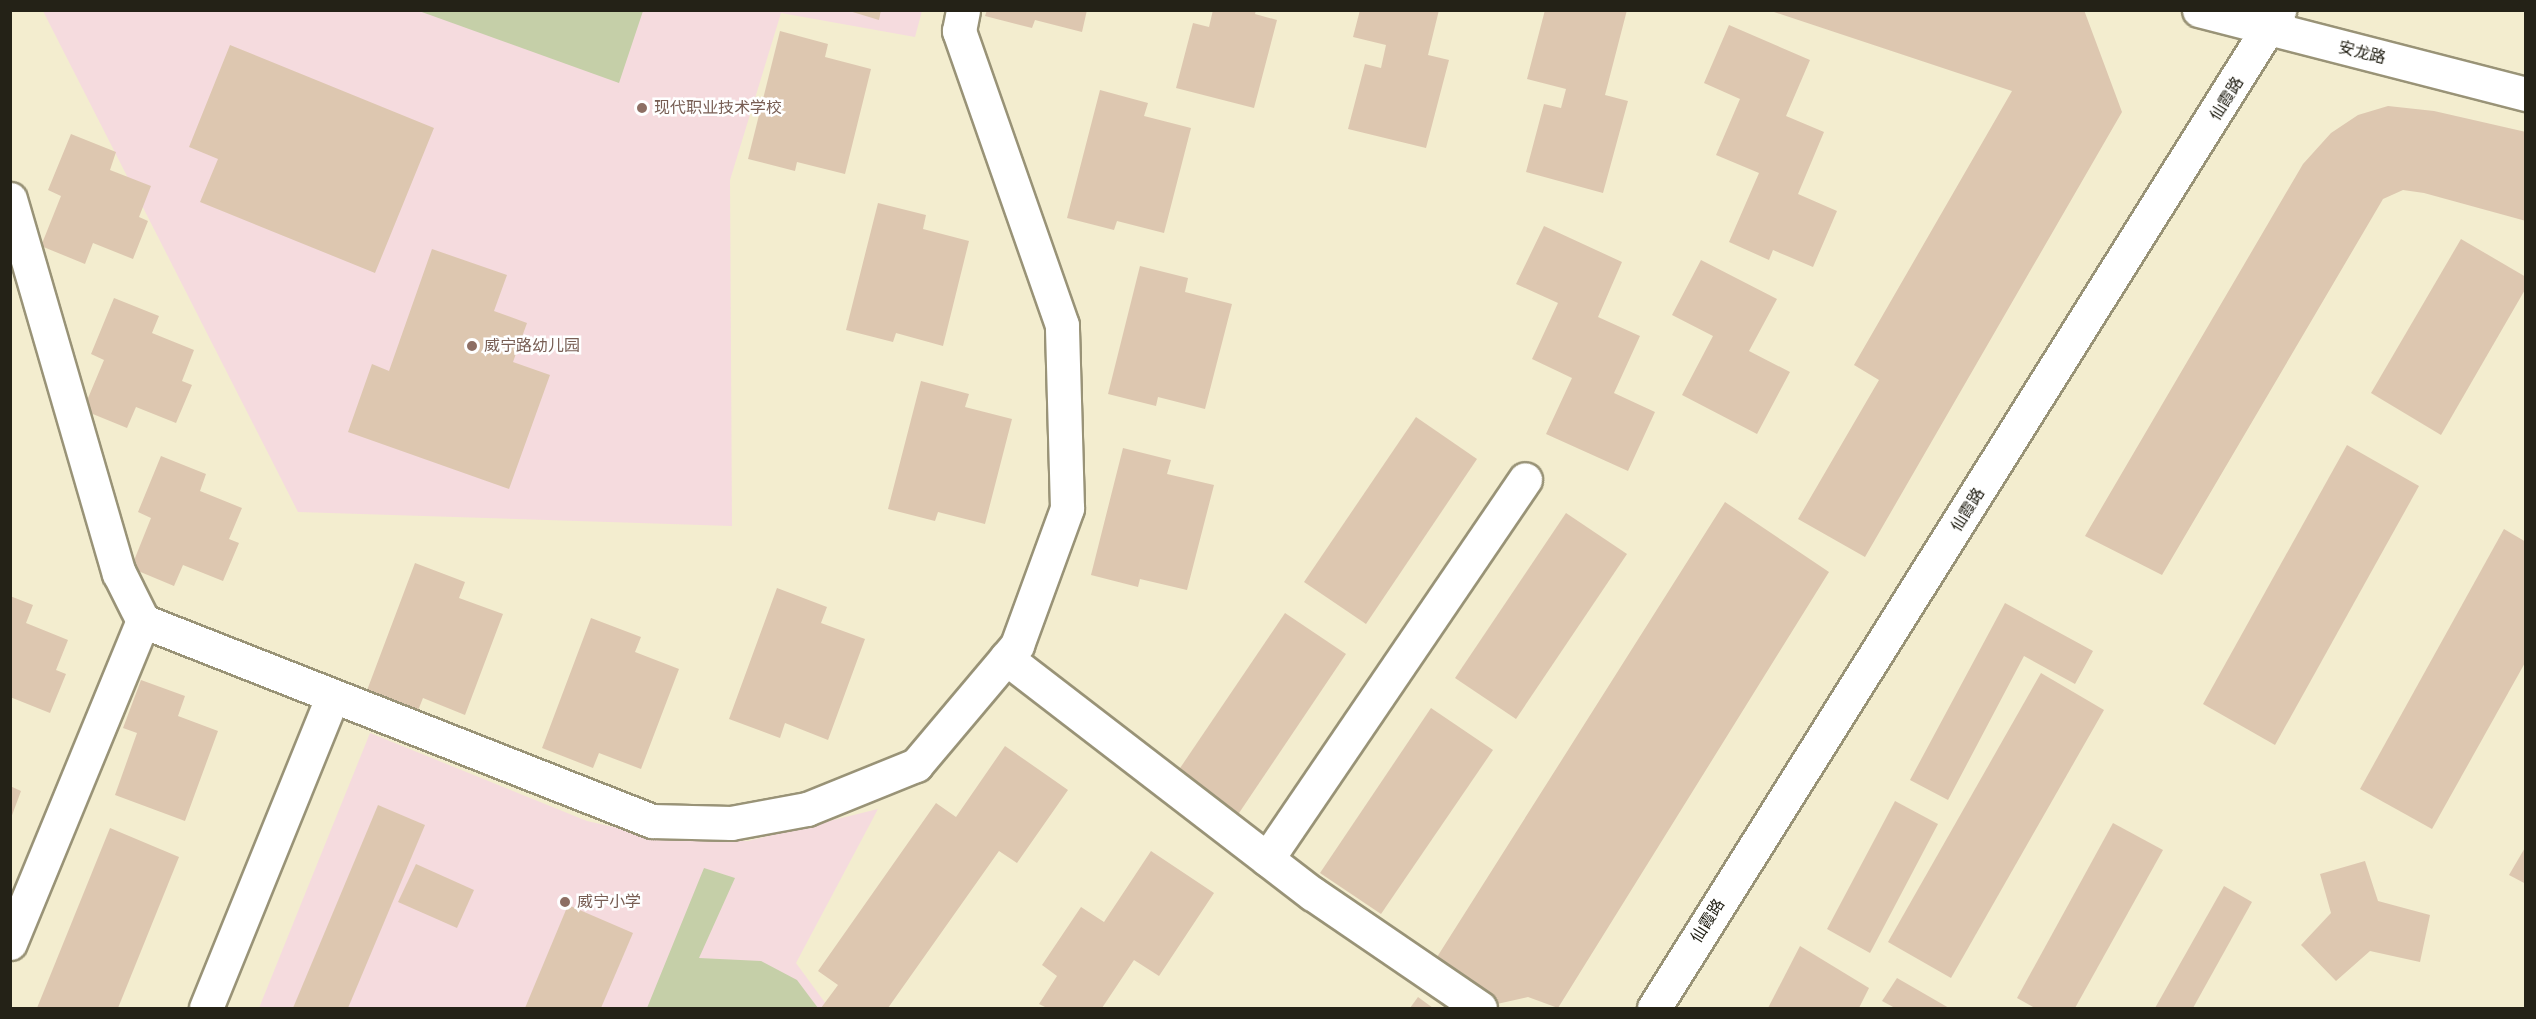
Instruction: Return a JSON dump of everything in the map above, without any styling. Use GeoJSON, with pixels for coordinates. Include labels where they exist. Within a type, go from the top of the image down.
{"type":"FeatureCollection","features":[{"type":"Feature","properties":{"kind":"street"},"geometry":{"type":"LineString","coordinates":[[10,199],[119,573],[143,621],[652,821],[731,823],[807,809],[916,765],[1017,645],[1067,508],[1062,325],[958,31],[963,10]]}},
{"type":"Feature","properties":{"kind":"street","name":"安龙路"},"geometry":{"type":"LineString","coordinates":[[2199,10],[2274,20],[2526,94]]}},
{"type":"Feature","properties":{"kind":"street","name":"仙霞路"},"geometry":{"type":"LineString","coordinates":[[1654,1008],[2274,20]]}},
{"type":"Feature","properties":{"kind":"street"},"geometry":{"type":"LineString","coordinates":[[1267,858],[1525,479]]}},
{"type":"Feature","properties":{"kind":"street"},"geometry":{"type":"LineString","coordinates":[[10,944],[143,621]]}},
{"type":"Feature","properties":{"kind":"street"},"geometry":{"type":"LineString","coordinates":[[1006,658],[1267,858],[1480,1008]]}},
{"type":"Feature","properties":{"kind":"street"},"geometry":{"type":"LineString","coordinates":[[206,1008],[332,697]]}},
{"type":"Feature","properties":{"kind":"shaded area","name":"威宁路幼儿园"},"geometry":{"type":"Polygon","coordinates":[[[43,11],[922,11],[915,37],[781,13],[730,180],[732,526],[298,512],[43,11]]]}},
{"type":"Feature","properties":{"kind":"shaded area","name":"威宁小学"},"geometry":{"type":"Polygon","coordinates":[[[370,733],[587,821],[662,838],[748,841],[878,809],[796,963],[829,1008],[259,1008],[370,733]]]}},
{"type":"Feature","properties":{"kind":"green space"},"geometry":{"type":"Polygon","coordinates":[[[419,11],[643,11],[619,83],[419,11]]]}},
{"type":"Feature","properties":{"kind":"green space"},"geometry":{"type":"Polygon","coordinates":[[[704,868],[735,878],[699,958],[761,961],[797,980],[818,1008],[647,1008],[704,868]]]}},
{"type":"Feature","properties":{"kind":"building"},"geometry":{"type":"Polygon","coordinates":[[[846,10],[881,10],[879,20],[846,10]]]}},
{"type":"Feature","properties":{"kind":"building"},"geometry":{"type":"Polygon","coordinates":[[[987,10],[1087,10],[1082,32],[1035,20],[1032,28],[985,16],[987,10]]]}},
{"type":"Feature","properties":{"kind":"building"},"geometry":{"type":"Polygon","coordinates":[[[1213,10],[1256,10],[1255,14],[1277,20],[1254,108],[1176,88],[1193,23],[1209,27],[1213,10]]]}},
{"type":"Feature","properties":{"kind":"building"},"geometry":{"type":"Polygon","coordinates":[[[1360,10],[1439,10],[1428,55],[1449,60],[1426,148],[1348,129],[1365,64],[1381,68],[1386,45],[1353,37],[1360,10]]]}},
{"type":"Feature","properties":{"kind":"building"},"geometry":{"type":"Polygon","coordinates":[[[1545,10],[1627,10],[1605,95],[1628,101],[1603,193],[1526,172],[1544,104],[1561,108],[1566,89],[1527,79],[1545,10]]]}},
{"type":"Feature","properties":{"kind":"building"},"geometry":{"type":"Polygon","coordinates":[[[1768,10],[2084,10],[2122,112],[1865,557],[1798,519],[1879,380],[1854,365],[2012,91],[1768,10]]]}},
{"type":"Feature","properties":{"kind":"building"},"geometry":{"type":"Polygon","coordinates":[[[1729,25],[1810,60],[1786,116],[1824,132],[1798,194],[1837,211],[1813,267],[1773,250],[1769,260],[1729,242],[1759,173],[1716,155],[1740,99],[1704,83],[1729,25]]]}},
{"type":"Feature","properties":{"kind":"building"},"geometry":{"type":"Polygon","coordinates":[[[780,31],[828,44],[825,57],[871,69],[845,174],[797,162],[795,171],[748,159],[780,31]]]}},
{"type":"Feature","properties":{"kind":"building"},"geometry":{"type":"Polygon","coordinates":[[[230,45],[434,128],[375,273],[200,202],[218,159],[189,147],[230,45]]]}},
{"type":"Feature","properties":{"kind":"building"},"geometry":{"type":"Polygon","coordinates":[[[1100,90],[1148,103],[1144,116],[1191,128],[1164,233],[1117,221],[1114,230],[1067,218],[1100,90]]]}},
{"type":"Feature","properties":{"kind":"building"},"geometry":{"type":"Polygon","coordinates":[[[2388,106],[2434,111],[2526,132],[2526,221],[2424,193],[2403,190],[2383,199],[2162,575],[2085,536],[2303,164],[2331,133],[2358,115],[2388,106]]]}},
{"type":"Feature","properties":{"kind":"building"},"geometry":{"type":"Polygon","coordinates":[[[71,134],[116,152],[110,170],[151,186],[139,217],[148,221],[133,259],[93,243],[85,264],[41,246],[61,196],[48,190],[71,134]]]}},
{"type":"Feature","properties":{"kind":"building"},"geometry":{"type":"Polygon","coordinates":[[[878,203],[926,215],[923,229],[969,241],[943,346],[896,333],[893,342],[846,330],[878,203]]]}},
{"type":"Feature","properties":{"kind":"building"},"geometry":{"type":"Polygon","coordinates":[[[1544,226],[1622,262],[1598,317],[1640,336],[1614,393],[1655,412],[1628,471],[1546,434],[1572,378],[1532,359],[1558,303],[1516,284],[1544,226]]]}},
{"type":"Feature","properties":{"kind":"building"},"geometry":{"type":"Polygon","coordinates":[[[2461,239],[2526,277],[2526,288],[2441,435],[2371,393],[2461,239]]]}},
{"type":"Feature","properties":{"kind":"building"},"geometry":{"type":"Polygon","coordinates":[[[432,249],[507,275],[494,311],[527,323],[513,362],[550,375],[509,489],[348,432],[372,364],[389,371],[432,249]]]}},
{"type":"Feature","properties":{"kind":"building"},"geometry":{"type":"Polygon","coordinates":[[[1701,260],[1777,299],[1749,351],[1790,372],[1757,434],[1682,395],[1713,336],[1672,315],[1701,260]]]}},
{"type":"Feature","properties":{"kind":"building"},"geometry":{"type":"Polygon","coordinates":[[[1140,266],[1188,278],[1185,292],[1232,304],[1205,409],[1158,397],[1156,406],[1108,394],[1140,266]]]}},
{"type":"Feature","properties":{"kind":"building"},"geometry":{"type":"Polygon","coordinates":[[[114,298],[159,316],[152,333],[194,350],[182,381],[192,385],[176,423],[136,407],[127,428],[83,410],[104,360],[91,354],[114,298]]]}},
{"type":"Feature","properties":{"kind":"building"},"geometry":{"type":"Polygon","coordinates":[[[921,381],[969,394],[965,407],[1012,419],[985,524],[938,512],[935,521],[888,509],[921,381]]]}},
{"type":"Feature","properties":{"kind":"building"},"geometry":{"type":"Polygon","coordinates":[[[1416,417],[1477,459],[1366,624],[1304,582],[1416,417]]]}},
{"type":"Feature","properties":{"kind":"building"},"geometry":{"type":"Polygon","coordinates":[[[2347,445],[2419,486],[2275,745],[2203,704],[2347,445]]]}},
{"type":"Feature","properties":{"kind":"building"},"geometry":{"type":"Polygon","coordinates":[[[1123,448],[1171,460],[1167,474],[1214,485],[1187,590],[1140,579],[1138,587],[1091,575],[1123,448]]]}},
{"type":"Feature","properties":{"kind":"building"},"geometry":{"type":"Polygon","coordinates":[[[161,456],[206,474],[200,491],[242,508],[229,539],[239,543],[223,581],[183,565],[174,586],[131,568],[151,518],[138,512],[161,456]]]}},
{"type":"Feature","properties":{"kind":"building"},"geometry":{"type":"Polygon","coordinates":[[[1725,502],[1829,572],[1558,1008],[1528,997],[1488,1006],[1432,965],[1725,502]]]}},
{"type":"Feature","properties":{"kind":"building"},"geometry":{"type":"Polygon","coordinates":[[[1566,513],[1627,554],[1516,719],[1455,678],[1566,513]]]}},
{"type":"Feature","properties":{"kind":"building"},"geometry":{"type":"Polygon","coordinates":[[[2504,529],[2526,542],[2526,661],[2432,829],[2360,789],[2504,529]]]}},
{"type":"Feature","properties":{"kind":"building"},"geometry":{"type":"Polygon","coordinates":[[[415,563],[465,582],[459,598],[503,614],[465,715],[423,698],[417,713],[366,693],[415,563]]]}},
{"type":"Feature","properties":{"kind":"building"},"geometry":{"type":"Polygon","coordinates":[[[777,588],[827,607],[821,623],[865,639],[828,740],[785,723],[780,738],[729,719],[777,588]]]}},
{"type":"Feature","properties":{"kind":"building"},"geometry":{"type":"Polygon","coordinates":[[[10,596],[33,605],[26,623],[68,640],[56,670],[66,674],[50,713],[10,697],[10,596]]]}},
{"type":"Feature","properties":{"kind":"building"},"geometry":{"type":"Polygon","coordinates":[[[2005,603],[2093,651],[2075,684],[2024,656],[1948,800],[1910,780],[2005,603]]]}},
{"type":"Feature","properties":{"kind":"building"},"geometry":{"type":"Polygon","coordinates":[[[1285,613],[1346,654],[1235,819],[1174,777],[1285,613]]]}},
{"type":"Feature","properties":{"kind":"building"},"geometry":{"type":"Polygon","coordinates":[[[591,618],[641,637],[635,652],[679,669],[641,769],[599,753],[593,768],[542,748],[591,618]]]}},
{"type":"Feature","properties":{"kind":"building"},"geometry":{"type":"Polygon","coordinates":[[[2041,673],[2104,710],[1951,978],[1888,942],[2041,673]]]}},
{"type":"Feature","properties":{"kind":"building"},"geometry":{"type":"Polygon","coordinates":[[[141,680],[185,696],[178,716],[218,731],[185,821],[115,795],[137,733],[123,728],[141,680]]]}},
{"type":"Feature","properties":{"kind":"building"},"geometry":{"type":"Polygon","coordinates":[[[1431,708],[1493,750],[1381,914],[1320,873],[1431,708]]]}},
{"type":"Feature","properties":{"kind":"building"},"geometry":{"type":"Polygon","coordinates":[[[1005,746],[1068,790],[1017,863],[999,851],[888,1008],[821,1008],[838,985],[818,971],[936,803],[956,817],[1005,746]]]}},
{"type":"Feature","properties":{"kind":"building"},"geometry":{"type":"Polygon","coordinates":[[[10,786],[21,791],[11,818],[10,818],[10,786]]]}},
{"type":"Feature","properties":{"kind":"building"},"geometry":{"type":"Polygon","coordinates":[[[1895,801],[1938,824],[1870,953],[1827,929],[1895,801]]]}},
{"type":"Feature","properties":{"kind":"building"},"geometry":{"type":"Polygon","coordinates":[[[378,805],[425,825],[348,1008],[293,1008],[378,805]]]}},
{"type":"Feature","properties":{"kind":"building"},"geometry":{"type":"Polygon","coordinates":[[[2113,823],[2163,850],[2075,1008],[2035,1008],[2017,998],[2113,823]]]}},
{"type":"Feature","properties":{"kind":"building"},"geometry":{"type":"Polygon","coordinates":[[[110,828],[179,857],[118,1008],[37,1008],[110,828]]]}},
{"type":"Feature","properties":{"kind":"building"},"geometry":{"type":"Polygon","coordinates":[[[2526,846],[2526,884],[2509,875],[2526,846]]]}},
{"type":"Feature","properties":{"kind":"building"},"geometry":{"type":"Polygon","coordinates":[[[1151,851],[1214,893],[1159,976],[1134,960],[1102,1008],[1047,1008],[1039,1004],[1057,976],[1042,965],[1081,907],[1104,922],[1151,851]]]}},
{"type":"Feature","properties":{"kind":"building"},"geometry":{"type":"Polygon","coordinates":[[[2365,861],[2378,901],[2430,915],[2420,962],[2370,951],[2336,981],[2301,945],[2331,913],[2320,874],[2365,861]]]}},
{"type":"Feature","properties":{"kind":"building"},"geometry":{"type":"Polygon","coordinates":[[[416,864],[474,890],[457,928],[398,902],[416,864]]]}},
{"type":"Feature","properties":{"kind":"building"},"geometry":{"type":"Polygon","coordinates":[[[2224,886],[2252,902],[2193,1008],[2155,1008],[2224,886]]]}},
{"type":"Feature","properties":{"kind":"building"},"geometry":{"type":"Polygon","coordinates":[[[568,905],[633,933],[601,1008],[525,1008],[568,905]]]}},
{"type":"Feature","properties":{"kind":"building"},"geometry":{"type":"Polygon","coordinates":[[[1800,946],[1869,988],[1859,1008],[1768,1008],[1800,946]]]}},
{"type":"Feature","properties":{"kind":"building"},"geometry":{"type":"Polygon","coordinates":[[[1897,978],[1949,1008],[1895,1008],[1882,1001],[1897,978]]]}},
{"type":"Feature","properties":{"kind":"building"},"geometry":{"type":"Polygon","coordinates":[[[1418,997],[1433,1008],[1410,1008],[1418,997]]]}},
{"type":"Feature","properties":{"kind":"place","name":"现代职业技术学校"},"geometry":{"type":"Point","coordinates":[642,108]}},
{"type":"Feature","properties":{"kind":"place","name":"威宁路幼儿园"},"geometry":{"type":"Point","coordinates":[472,346]}},
{"type":"Feature","properties":{"kind":"place","name":"威宁小学"},"geometry":{"type":"Point","coordinates":[565,902]}}]}
